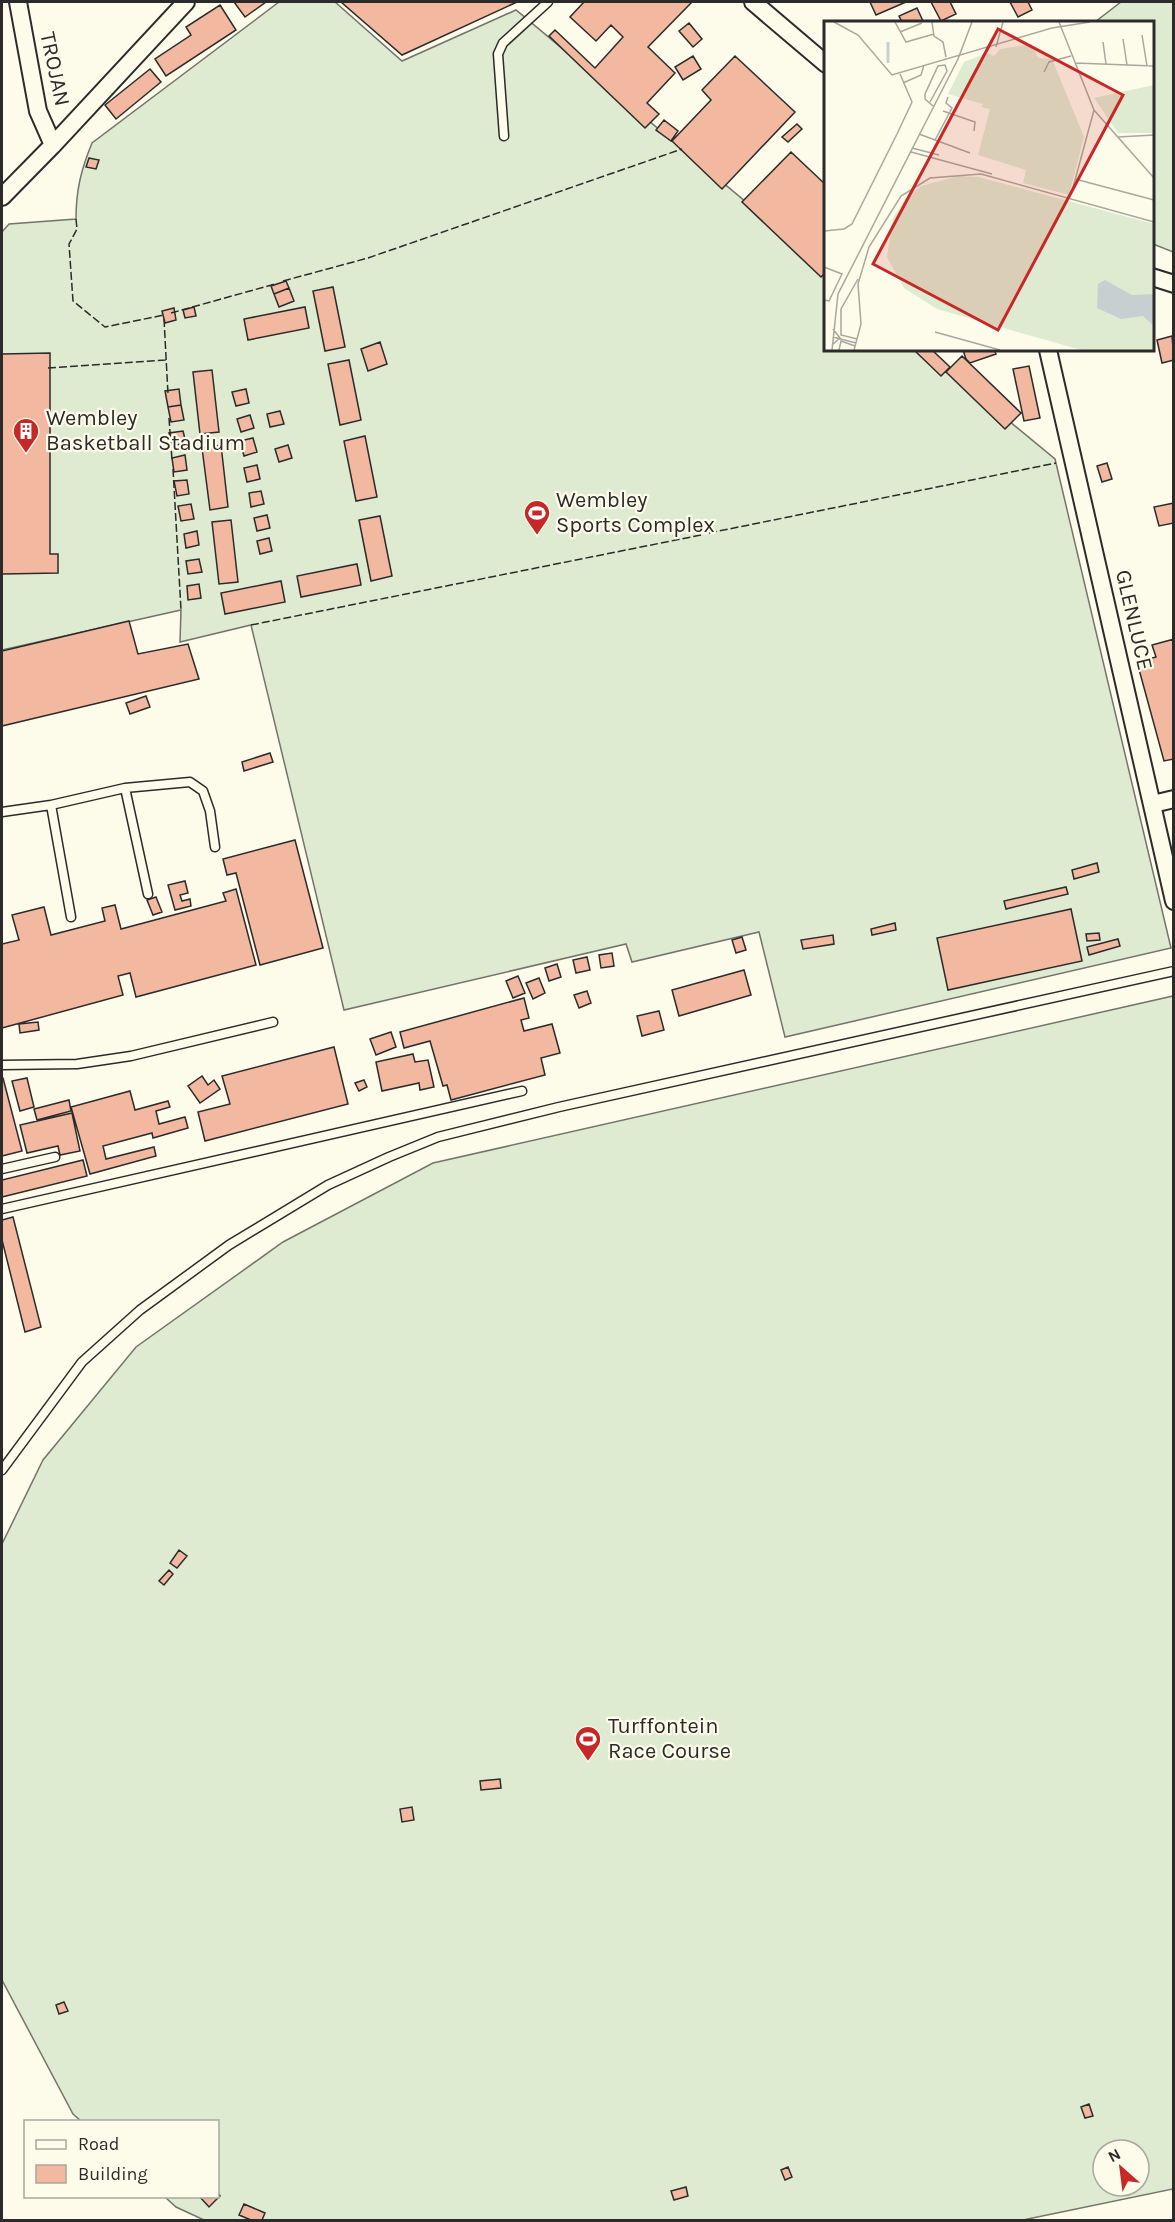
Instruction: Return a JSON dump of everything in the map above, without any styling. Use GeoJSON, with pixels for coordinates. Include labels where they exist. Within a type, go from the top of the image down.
{"type":"FeatureCollection","features":[{"type":"Feature","properties":{"kind":"street","name":"TROJAN"},"geometry":{"type":"LineString","coordinates":[[18,2],[38,111],[53,145]]}},
{"type":"Feature","properties":{"kind":"street"},"geometry":{"type":"LineString","coordinates":[[2,197],[186,2]]}},
{"type":"Feature","properties":{"kind":"street"},"geometry":{"type":"LineString","coordinates":[[753,2],[824,63]]}},
{"type":"Feature","properties":{"kind":"street"},"geometry":{"type":"LineString","coordinates":[[1154,278],[1173,284]]}},
{"type":"Feature","properties":{"kind":"street","name":"GLENLUCE"},"geometry":{"type":"LineString","coordinates":[[1048,351],[1153,804],[1173,901]]}},
{"type":"Feature","properties":{"kind":"street"},"geometry":{"type":"LineString","coordinates":[[1153,804],[1173,799]]}},
{"type":"Feature","properties":{"kind":"lane"},"geometry":{"type":"LineString","coordinates":[[504,136],[498,54],[503,44],[548,2]]}},
{"type":"Feature","properties":{"kind":"lane"},"geometry":{"type":"LineString","coordinates":[[2,812],[51,805],[126,788],[190,782],[203,791],[210,811],[215,847]]}},
{"type":"Feature","properties":{"kind":"lane"},"geometry":{"type":"LineString","coordinates":[[126,788],[148,894]]}},
{"type":"Feature","properties":{"kind":"lane"},"geometry":{"type":"LineString","coordinates":[[51,805],[71,917]]}},
{"type":"Feature","properties":{"kind":"lane"},"geometry":{"type":"LineString","coordinates":[[2,1470],[82,1362],[140,1310],[229,1245],[328,1185],[389,1157],[438,1137],[559,1107],[1173,971]]}},
{"type":"Feature","properties":{"kind":"lane"},"geometry":{"type":"LineString","coordinates":[[2,1065],[77,1064],[131,1056],[273,1022]]}},
{"type":"Feature","properties":{"kind":"lane"},"geometry":{"type":"LineString","coordinates":[[2,1209],[522,1092]]}},
{"type":"Feature","properties":{"kind":"lane"},"geometry":{"type":"LineString","coordinates":[[2,1169],[55,1156]]}},
{"type":"Feature","properties":{"kind":"green space","name":"Wembley Sports Complex"},"geometry":{"type":"Polygon","coordinates":[[[279,2],[335,2],[402,61],[516,10],[824,267],[824,351],[924,351],[1055,459],[1171,948],[785,1037],[759,932],[632,962],[626,944],[344,1010],[251,625],[180,642],[181,610],[2,650],[2,232],[9,224],[76,219],[80,180],[92,143],[279,2]]]}},
{"type":"Feature","properties":{"kind":"green space"},"geometry":{"type":"Polygon","coordinates":[[[1121,2],[1173,2],[1173,252],[1154,244],[1154,21],[1096,21],[1121,2]]]}},
{"type":"Feature","properties":{"kind":"green space","name":"Turffontein Race Course"},"geometry":{"type":"Polygon","coordinates":[[[1173,996],[1173,2189],[1151,2194],[1151,2138],[1091,2138],[1091,2198],[1129,2198],[1023,2220],[204,2220],[176,2207],[166,2198],[219,2198],[219,2120],[80,2120],[73,2114],[2,1980],[2,1544],[43,1460],[136,1347],[283,1242],[433,1163],[1173,996]]]}},
{"type":"Feature","properties":{"kind":"building"},"geometry":{"type":"Polygon","coordinates":[[[234,2],[266,2],[245,17],[234,2]]]}},
{"type":"Feature","properties":{"kind":"building"},"geometry":{"type":"Polygon","coordinates":[[[341,2],[517,2],[402,55],[341,2]]]}},
{"type":"Feature","properties":{"kind":"building"},"geometry":{"type":"Polygon","coordinates":[[[584,2],[692,2],[648,47],[675,73],[647,103],[659,114],[645,128],[549,36],[555,30],[595,68],[623,37],[611,25],[596,41],[570,17],[584,2]]]}},
{"type":"Feature","properties":{"kind":"building"},"geometry":{"type":"Polygon","coordinates":[[[870,2],[906,2],[876,15],[870,2]]]}},
{"type":"Feature","properties":{"kind":"building"},"geometry":{"type":"Polygon","coordinates":[[[931,2],[950,2],[956,14],[941,21],[931,2]]]}},
{"type":"Feature","properties":{"kind":"building"},"geometry":{"type":"Polygon","coordinates":[[[1010,2],[1028,2],[1032,10],[1018,17],[1010,2]]]}},
{"type":"Feature","properties":{"kind":"building"},"geometry":{"type":"Polygon","coordinates":[[[220,5],[236,30],[166,76],[155,59],[191,35],[186,27],[220,5]]]}},
{"type":"Feature","properties":{"kind":"building"},"geometry":{"type":"Polygon","coordinates":[[[917,8],[923,21],[902,21],[899,16],[917,8]]]}},
{"type":"Feature","properties":{"kind":"building"},"geometry":{"type":"Polygon","coordinates":[[[689,23],[702,39],[693,47],[679,31],[689,23]]]}},
{"type":"Feature","properties":{"kind":"building"},"geometry":{"type":"Polygon","coordinates":[[[693,56],[701,69],[683,80],[675,67],[693,56]]]}},
{"type":"Feature","properties":{"kind":"building"},"geometry":{"type":"Polygon","coordinates":[[[735,56],[795,112],[722,189],[672,141],[711,100],[702,90],[735,56]]]}},
{"type":"Feature","properties":{"kind":"building"},"geometry":{"type":"Polygon","coordinates":[[[150,69],[161,82],[116,119],[105,105],[150,69]]]}},
{"type":"Feature","properties":{"kind":"building"},"geometry":{"type":"Polygon","coordinates":[[[664,120],[678,131],[671,141],[656,130],[664,120]]]}},
{"type":"Feature","properties":{"kind":"building"},"geometry":{"type":"Polygon","coordinates":[[[797,124],[802,129],[788,142],[782,137],[797,124]]]}},
{"type":"Feature","properties":{"kind":"building"},"geometry":{"type":"Polygon","coordinates":[[[791,152],[824,183],[824,274],[821,277],[742,202],[791,152]]]}},
{"type":"Feature","properties":{"kind":"building"},"geometry":{"type":"Polygon","coordinates":[[[89,158],[99,160],[96,169],[86,167],[89,158]]]}},
{"type":"Feature","properties":{"kind":"building"},"geometry":{"type":"Polygon","coordinates":[[[286,281],[289,288],[274,294],[271,286],[286,281]]]}},
{"type":"Feature","properties":{"kind":"building"},"geometry":{"type":"Polygon","coordinates":[[[333,287],[345,347],[325,351],[313,291],[333,287]]]}},
{"type":"Feature","properties":{"kind":"building"},"geometry":{"type":"Polygon","coordinates":[[[289,288],[294,301],[279,307],[274,294],[289,288]]]}},
{"type":"Feature","properties":{"kind":"building"},"geometry":{"type":"Polygon","coordinates":[[[194,307],[196,316],[185,318],[183,310],[194,307]]]}},
{"type":"Feature","properties":{"kind":"building"},"geometry":{"type":"Polygon","coordinates":[[[305,307],[309,328],[248,340],[244,319],[305,307]]]}},
{"type":"Feature","properties":{"kind":"building"},"geometry":{"type":"Polygon","coordinates":[[[174,308],[176,320],[165,323],[162,311],[174,308]]]}},
{"type":"Feature","properties":{"kind":"building"},"geometry":{"type":"Polygon","coordinates":[[[1172,336],[1174,360],[1162,363],[1157,340],[1172,336]]]}},
{"type":"Feature","properties":{"kind":"building"},"geometry":{"type":"Polygon","coordinates":[[[380,342],[387,364],[368,371],[361,349],[380,342]]]}},
{"type":"Feature","properties":{"kind":"building"},"geometry":{"type":"Polygon","coordinates":[[[915,351],[933,351],[950,367],[941,376],[915,351]]]}},
{"type":"Feature","properties":{"kind":"building"},"geometry":{"type":"Polygon","coordinates":[[[963,351],[994,351],[996,354],[970,363],[963,351]]]}},
{"type":"Feature","properties":{"kind":"building","name":"Wembley Basketball Stadium"},"geometry":{"type":"Polygon","coordinates":[[[50,353],[50,554],[58,554],[58,573],[2,574],[2,354],[50,353]]]}},
{"type":"Feature","properties":{"kind":"building"},"geometry":{"type":"Polygon","coordinates":[[[962,356],[1021,413],[1005,429],[946,372],[962,356]]]}},
{"type":"Feature","properties":{"kind":"building"},"geometry":{"type":"Polygon","coordinates":[[[349,360],[361,420],[340,425],[328,364],[349,360]]]}},
{"type":"Feature","properties":{"kind":"building"},"geometry":{"type":"Polygon","coordinates":[[[1029,366],[1040,418],[1024,421],[1013,369],[1029,366]]]}},
{"type":"Feature","properties":{"kind":"building"},"geometry":{"type":"Polygon","coordinates":[[[212,370],[219,432],[200,434],[193,372],[212,370]]]}},
{"type":"Feature","properties":{"kind":"building"},"geometry":{"type":"Polygon","coordinates":[[[179,389],[181,405],[168,407],[165,391],[179,389]]]}},
{"type":"Feature","properties":{"kind":"building"},"geometry":{"type":"Polygon","coordinates":[[[246,389],[249,403],[236,406],[232,392],[246,389]]]}},
{"type":"Feature","properties":{"kind":"building"},"geometry":{"type":"Polygon","coordinates":[[[181,405],[184,420],[171,422],[168,407],[181,405]]]}},
{"type":"Feature","properties":{"kind":"building"},"geometry":{"type":"Polygon","coordinates":[[[280,411],[284,424],[270,427],[267,414],[280,411]]]}},
{"type":"Feature","properties":{"kind":"building"},"geometry":{"type":"Polygon","coordinates":[[[250,415],[254,428],[241,432],[237,419],[250,415]]]}},
{"type":"Feature","properties":{"kind":"building"},"geometry":{"type":"Polygon","coordinates":[[[183,431],[186,443],[172,446],[169,433],[183,431]]]}},
{"type":"Feature","properties":{"kind":"building"},"geometry":{"type":"Polygon","coordinates":[[[365,436],[377,497],[356,501],[344,441],[365,436]]]}},
{"type":"Feature","properties":{"kind":"building"},"geometry":{"type":"Polygon","coordinates":[[[253,438],[257,452],[244,456],[240,441],[253,438]]]}},
{"type":"Feature","properties":{"kind":"building"},"geometry":{"type":"Polygon","coordinates":[[[221,445],[228,507],[210,510],[202,448],[221,445]]]}},
{"type":"Feature","properties":{"kind":"building"},"geometry":{"type":"Polygon","coordinates":[[[288,445],[292,458],[279,462],[275,449],[288,445]]]}},
{"type":"Feature","properties":{"kind":"building"},"geometry":{"type":"Polygon","coordinates":[[[185,455],[187,470],[174,472],[172,458],[185,455]]]}},
{"type":"Feature","properties":{"kind":"building"},"geometry":{"type":"Polygon","coordinates":[[[1107,463],[1112,479],[1102,482],[1097,466],[1107,463]]]}},
{"type":"Feature","properties":{"kind":"building"},"geometry":{"type":"Polygon","coordinates":[[[257,465],[260,479],[247,482],[244,468],[257,465]]]}},
{"type":"Feature","properties":{"kind":"building"},"geometry":{"type":"Polygon","coordinates":[[[187,480],[189,494],[177,496],[174,481],[187,480]]]}},
{"type":"Feature","properties":{"kind":"building"},"geometry":{"type":"Polygon","coordinates":[[[261,491],[264,504],[251,507],[249,493],[261,491]]]}},
{"type":"Feature","properties":{"kind":"building"},"geometry":{"type":"Polygon","coordinates":[[[1174,503],[1174,523],[1159,526],[1154,507],[1174,503]]]}},
{"type":"Feature","properties":{"kind":"building"},"geometry":{"type":"Polygon","coordinates":[[[191,504],[194,519],[181,521],[178,506],[191,504]]]}},
{"type":"Feature","properties":{"kind":"building"},"geometry":{"type":"Polygon","coordinates":[[[267,515],[270,528],[257,531],[254,518],[267,515]]]}},
{"type":"Feature","properties":{"kind":"building"},"geometry":{"type":"Polygon","coordinates":[[[380,516],[392,576],[371,581],[359,520],[380,516]]]}},
{"type":"Feature","properties":{"kind":"building"},"geometry":{"type":"Polygon","coordinates":[[[231,520],[238,582],[219,584],[212,522],[231,520]]]}},
{"type":"Feature","properties":{"kind":"building"},"geometry":{"type":"Polygon","coordinates":[[[197,531],[199,545],[186,548],[184,534],[197,531]]]}},
{"type":"Feature","properties":{"kind":"building"},"geometry":{"type":"Polygon","coordinates":[[[269,538],[272,551],[260,554],[257,541],[269,538]]]}},
{"type":"Feature","properties":{"kind":"building"},"geometry":{"type":"Polygon","coordinates":[[[199,559],[202,572],[188,574],[186,561],[199,559]]]}},
{"type":"Feature","properties":{"kind":"building"},"geometry":{"type":"Polygon","coordinates":[[[357,564],[361,585],[301,597],[297,576],[357,564]]]}},
{"type":"Feature","properties":{"kind":"building"},"geometry":{"type":"Polygon","coordinates":[[[281,581],[285,602],[225,614],[221,593],[281,581]]]}},
{"type":"Feature","properties":{"kind":"building"},"geometry":{"type":"Polygon","coordinates":[[[199,584],[201,598],[188,600],[187,586],[199,584]]]}},
{"type":"Feature","properties":{"kind":"building"},"geometry":{"type":"Polygon","coordinates":[[[129,621],[138,654],[188,644],[199,679],[2,726],[2,651],[129,621]]]}},
{"type":"Feature","properties":{"kind":"building"},"geometry":{"type":"Polygon","coordinates":[[[1174,639],[1174,759],[1164,761],[1137,662],[1156,657],[1152,645],[1174,639]]]}},
{"type":"Feature","properties":{"kind":"building"},"geometry":{"type":"Polygon","coordinates":[[[146,696],[150,707],[130,714],[126,703],[146,696]]]}},
{"type":"Feature","properties":{"kind":"building"},"geometry":{"type":"Polygon","coordinates":[[[270,753],[273,762],[244,771],[242,762],[270,753]]]}},
{"type":"Feature","properties":{"kind":"building"},"geometry":{"type":"Polygon","coordinates":[[[295,840],[323,948],[260,965],[236,873],[227,875],[223,859],[295,840]]]}},
{"type":"Feature","properties":{"kind":"building"},"geometry":{"type":"Polygon","coordinates":[[[1097,863],[1099,872],[1074,879],[1072,870],[1097,863]]]}},
{"type":"Feature","properties":{"kind":"building"},"geometry":{"type":"Polygon","coordinates":[[[185,881],[188,893],[180,895],[182,901],[190,899],[191,906],[175,910],[168,885],[185,881]]]}},
{"type":"Feature","properties":{"kind":"building"},"geometry":{"type":"Polygon","coordinates":[[[1066,887],[1068,894],[1006,909],[1004,901],[1066,887]]]}},
{"type":"Feature","properties":{"kind":"building"},"geometry":{"type":"Polygon","coordinates":[[[236,889],[256,965],[136,997],[130,973],[118,976],[123,995],[2,1028],[2,944],[19,940],[12,915],[44,907],[51,935],[105,921],[102,908],[115,905],[121,929],[226,901],[223,893],[236,889]]]}},
{"type":"Feature","properties":{"kind":"building"},"geometry":{"type":"Polygon","coordinates":[[[156,897],[162,912],[153,915],[147,900],[156,897]]]}},
{"type":"Feature","properties":{"kind":"building"},"geometry":{"type":"Polygon","coordinates":[[[1071,909],[1082,961],[948,990],[937,938],[1071,909]]]}},
{"type":"Feature","properties":{"kind":"building"},"geometry":{"type":"Polygon","coordinates":[[[895,923],[896,930],[872,935],[871,929],[895,923]]]}},
{"type":"Feature","properties":{"kind":"building"},"geometry":{"type":"Polygon","coordinates":[[[1099,933],[1100,940],[1087,941],[1086,934],[1099,933]]]}},
{"type":"Feature","properties":{"kind":"building"},"geometry":{"type":"Polygon","coordinates":[[[833,935],[834,944],[803,949],[801,940],[833,935]]]}},
{"type":"Feature","properties":{"kind":"building"},"geometry":{"type":"Polygon","coordinates":[[[742,937],[746,950],[736,953],[732,940],[742,937]]]}},
{"type":"Feature","properties":{"kind":"building"},"geometry":{"type":"Polygon","coordinates":[[[1118,939],[1120,946],[1089,955],[1087,947],[1118,939]]]}},
{"type":"Feature","properties":{"kind":"building"},"geometry":{"type":"Polygon","coordinates":[[[612,953],[614,966],[601,968],[599,955],[612,953]]]}},
{"type":"Feature","properties":{"kind":"building"},"geometry":{"type":"Polygon","coordinates":[[[587,957],[590,970],[576,973],[573,960],[587,957]]]}},
{"type":"Feature","properties":{"kind":"building"},"geometry":{"type":"Polygon","coordinates":[[[557,964],[561,977],[549,981],[545,968],[557,964]]]}},
{"type":"Feature","properties":{"kind":"building"},"geometry":{"type":"Polygon","coordinates":[[[744,970],[751,995],[679,1016],[672,990],[744,970]]]}},
{"type":"Feature","properties":{"kind":"building"},"geometry":{"type":"Polygon","coordinates":[[[518,976],[525,993],[513,998],[506,981],[518,976]]]}},
{"type":"Feature","properties":{"kind":"building"},"geometry":{"type":"Polygon","coordinates":[[[539,978],[545,993],[533,999],[526,983],[539,978]]]}},
{"type":"Feature","properties":{"kind":"building"},"geometry":{"type":"Polygon","coordinates":[[[587,991],[591,1003],[579,1008],[574,995],[587,991]]]}},
{"type":"Feature","properties":{"kind":"building"},"geometry":{"type":"Polygon","coordinates":[[[524,998],[529,1018],[521,1020],[524,1031],[552,1024],[560,1053],[541,1058],[545,1075],[451,1100],[447,1085],[443,1086],[430,1041],[404,1048],[400,1032],[524,998]]]}},
{"type":"Feature","properties":{"kind":"building"},"geometry":{"type":"Polygon","coordinates":[[[659,1011],[664,1030],[642,1036],[637,1016],[659,1011]]]}},
{"type":"Feature","properties":{"kind":"building"},"geometry":{"type":"Polygon","coordinates":[[[38,1022],[39,1030],[20,1033],[19,1024],[38,1022]]]}},
{"type":"Feature","properties":{"kind":"building"},"geometry":{"type":"Polygon","coordinates":[[[391,1032],[396,1047],[376,1055],[370,1039],[391,1032]]]}},
{"type":"Feature","properties":{"kind":"building"},"geometry":{"type":"Polygon","coordinates":[[[334,1047],[348,1104],[205,1141],[198,1112],[230,1104],[222,1076],[334,1047]]]}},
{"type":"Feature","properties":{"kind":"building"},"geometry":{"type":"Polygon","coordinates":[[[413,1054],[415,1062],[428,1060],[434,1087],[420,1090],[419,1083],[382,1091],[376,1062],[413,1054]]]}},
{"type":"Feature","properties":{"kind":"building"},"geometry":{"type":"Polygon","coordinates":[[[202,1076],[208,1085],[214,1080],[220,1089],[200,1103],[188,1086],[202,1076]]]}},
{"type":"Feature","properties":{"kind":"building"},"geometry":{"type":"Polygon","coordinates":[[[2,1078],[22,1151],[2,1156],[2,1078]]]}},
{"type":"Feature","properties":{"kind":"building"},"geometry":{"type":"Polygon","coordinates":[[[27,1078],[34,1107],[20,1111],[12,1081],[27,1078]]]}},
{"type":"Feature","properties":{"kind":"building"},"geometry":{"type":"Polygon","coordinates":[[[364,1080],[367,1087],[359,1091],[355,1083],[364,1080]]]}},
{"type":"Feature","properties":{"kind":"building"},"geometry":{"type":"Polygon","coordinates":[[[130,1091],[135,1110],[168,1101],[170,1107],[156,1111],[159,1124],[185,1117],[188,1128],[153,1138],[152,1133],[103,1146],[106,1159],[154,1147],[156,1156],[90,1174],[71,1107],[130,1091]]]}},
{"type":"Feature","properties":{"kind":"building"},"geometry":{"type":"Polygon","coordinates":[[[69,1100],[71,1111],[37,1120],[34,1109],[69,1100]]]}},
{"type":"Feature","properties":{"kind":"building"},"geometry":{"type":"Polygon","coordinates":[[[72,1113],[80,1151],[60,1155],[58,1146],[27,1153],[20,1125],[72,1113]]]}},
{"type":"Feature","properties":{"kind":"building"},"geometry":{"type":"Polygon","coordinates":[[[83,1160],[87,1176],[2,1197],[2,1180],[83,1160]]]}},
{"type":"Feature","properties":{"kind":"building"},"geometry":{"type":"Polygon","coordinates":[[[13,1217],[41,1327],[25,1332],[2,1240],[2,1220],[13,1217]]]}},
{"type":"Feature","properties":{"kind":"building"},"geometry":{"type":"Polygon","coordinates":[[[179,1550],[187,1556],[177,1568],[170,1563],[179,1550]]]}},
{"type":"Feature","properties":{"kind":"building"},"geometry":{"type":"Polygon","coordinates":[[[169,1570],[173,1574],[164,1585],[159,1581],[169,1570]]]}},
{"type":"Feature","properties":{"kind":"building"},"geometry":{"type":"Polygon","coordinates":[[[500,1779],[501,1788],[481,1790],[480,1781],[500,1779]]]}},
{"type":"Feature","properties":{"kind":"building"},"geometry":{"type":"Polygon","coordinates":[[[412,1807],[414,1820],[402,1822],[400,1809],[412,1807]]]}},
{"type":"Feature","properties":{"kind":"building"},"geometry":{"type":"Polygon","coordinates":[[[64,2002],[68,2011],[59,2014],[56,2005],[64,2002]]]}},
{"type":"Feature","properties":{"kind":"building"},"geometry":{"type":"Polygon","coordinates":[[[1089,2104],[1093,2116],[1085,2118],[1081,2107],[1089,2104]]]}},
{"type":"Feature","properties":{"kind":"building"},"geometry":{"type":"Polygon","coordinates":[[[788,2167],[792,2177],[785,2180],[781,2170],[788,2167]]]}},
{"type":"Feature","properties":{"kind":"building"},"geometry":{"type":"Polygon","coordinates":[[[686,2187],[688,2196],[674,2200],[671,2191],[686,2187]]]}},
{"type":"Feature","properties":{"kind":"building"},"geometry":{"type":"Polygon","coordinates":[[[201,2198],[218,2198],[209,2207],[201,2198]]]}},
{"type":"Feature","properties":{"kind":"building"},"geometry":{"type":"Polygon","coordinates":[[[244,2204],[265,2213],[262,2220],[251,2220],[239,2215],[244,2204]]]}},
{"type":"Feature","properties":{"kind":"fence"},"geometry":{"type":"LineString","coordinates":[[283,281],[368,258],[682,149]]}},
{"type":"Feature","properties":{"kind":"fence"},"geometry":{"type":"LineString","coordinates":[[76,219],[77,229],[69,244],[73,301],[105,327],[164,315]]}},
{"type":"Feature","properties":{"kind":"fence"},"geometry":{"type":"LineString","coordinates":[[171,313],[275,284]]}},
{"type":"Feature","properties":{"kind":"fence"},"geometry":{"type":"LineString","coordinates":[[164,319],[168,394]]}},
{"type":"Feature","properties":{"kind":"fence"},"geometry":{"type":"LineString","coordinates":[[48,368],[166,360]]}},
{"type":"Feature","properties":{"kind":"fence"},"geometry":{"type":"LineString","coordinates":[[169,418],[172,460]]}},
{"type":"Feature","properties":{"kind":"fence"},"geometry":{"type":"LineString","coordinates":[[709,533],[1056,463]]}},
{"type":"Feature","properties":{"kind":"fence"},"geometry":{"type":"LineString","coordinates":[[173,469],[181,610]]}},
{"type":"Feature","properties":{"kind":"fence"},"geometry":{"type":"LineString","coordinates":[[251,625],[701,535]]}},
{"type":"Feature","properties":{"kind":"place","name":"Wembley Basketball Stadium"},"geometry":{"type":"Point","coordinates":[26,454]}},
{"type":"Feature","properties":{"kind":"place","name":"Wembley Sports Complex"},"geometry":{"type":"Point","coordinates":[537,536]}},
{"type":"Feature","properties":{"kind":"place","name":"Turffontein Race Course"},"geometry":{"type":"Point","coordinates":[588,1762]}}]}
